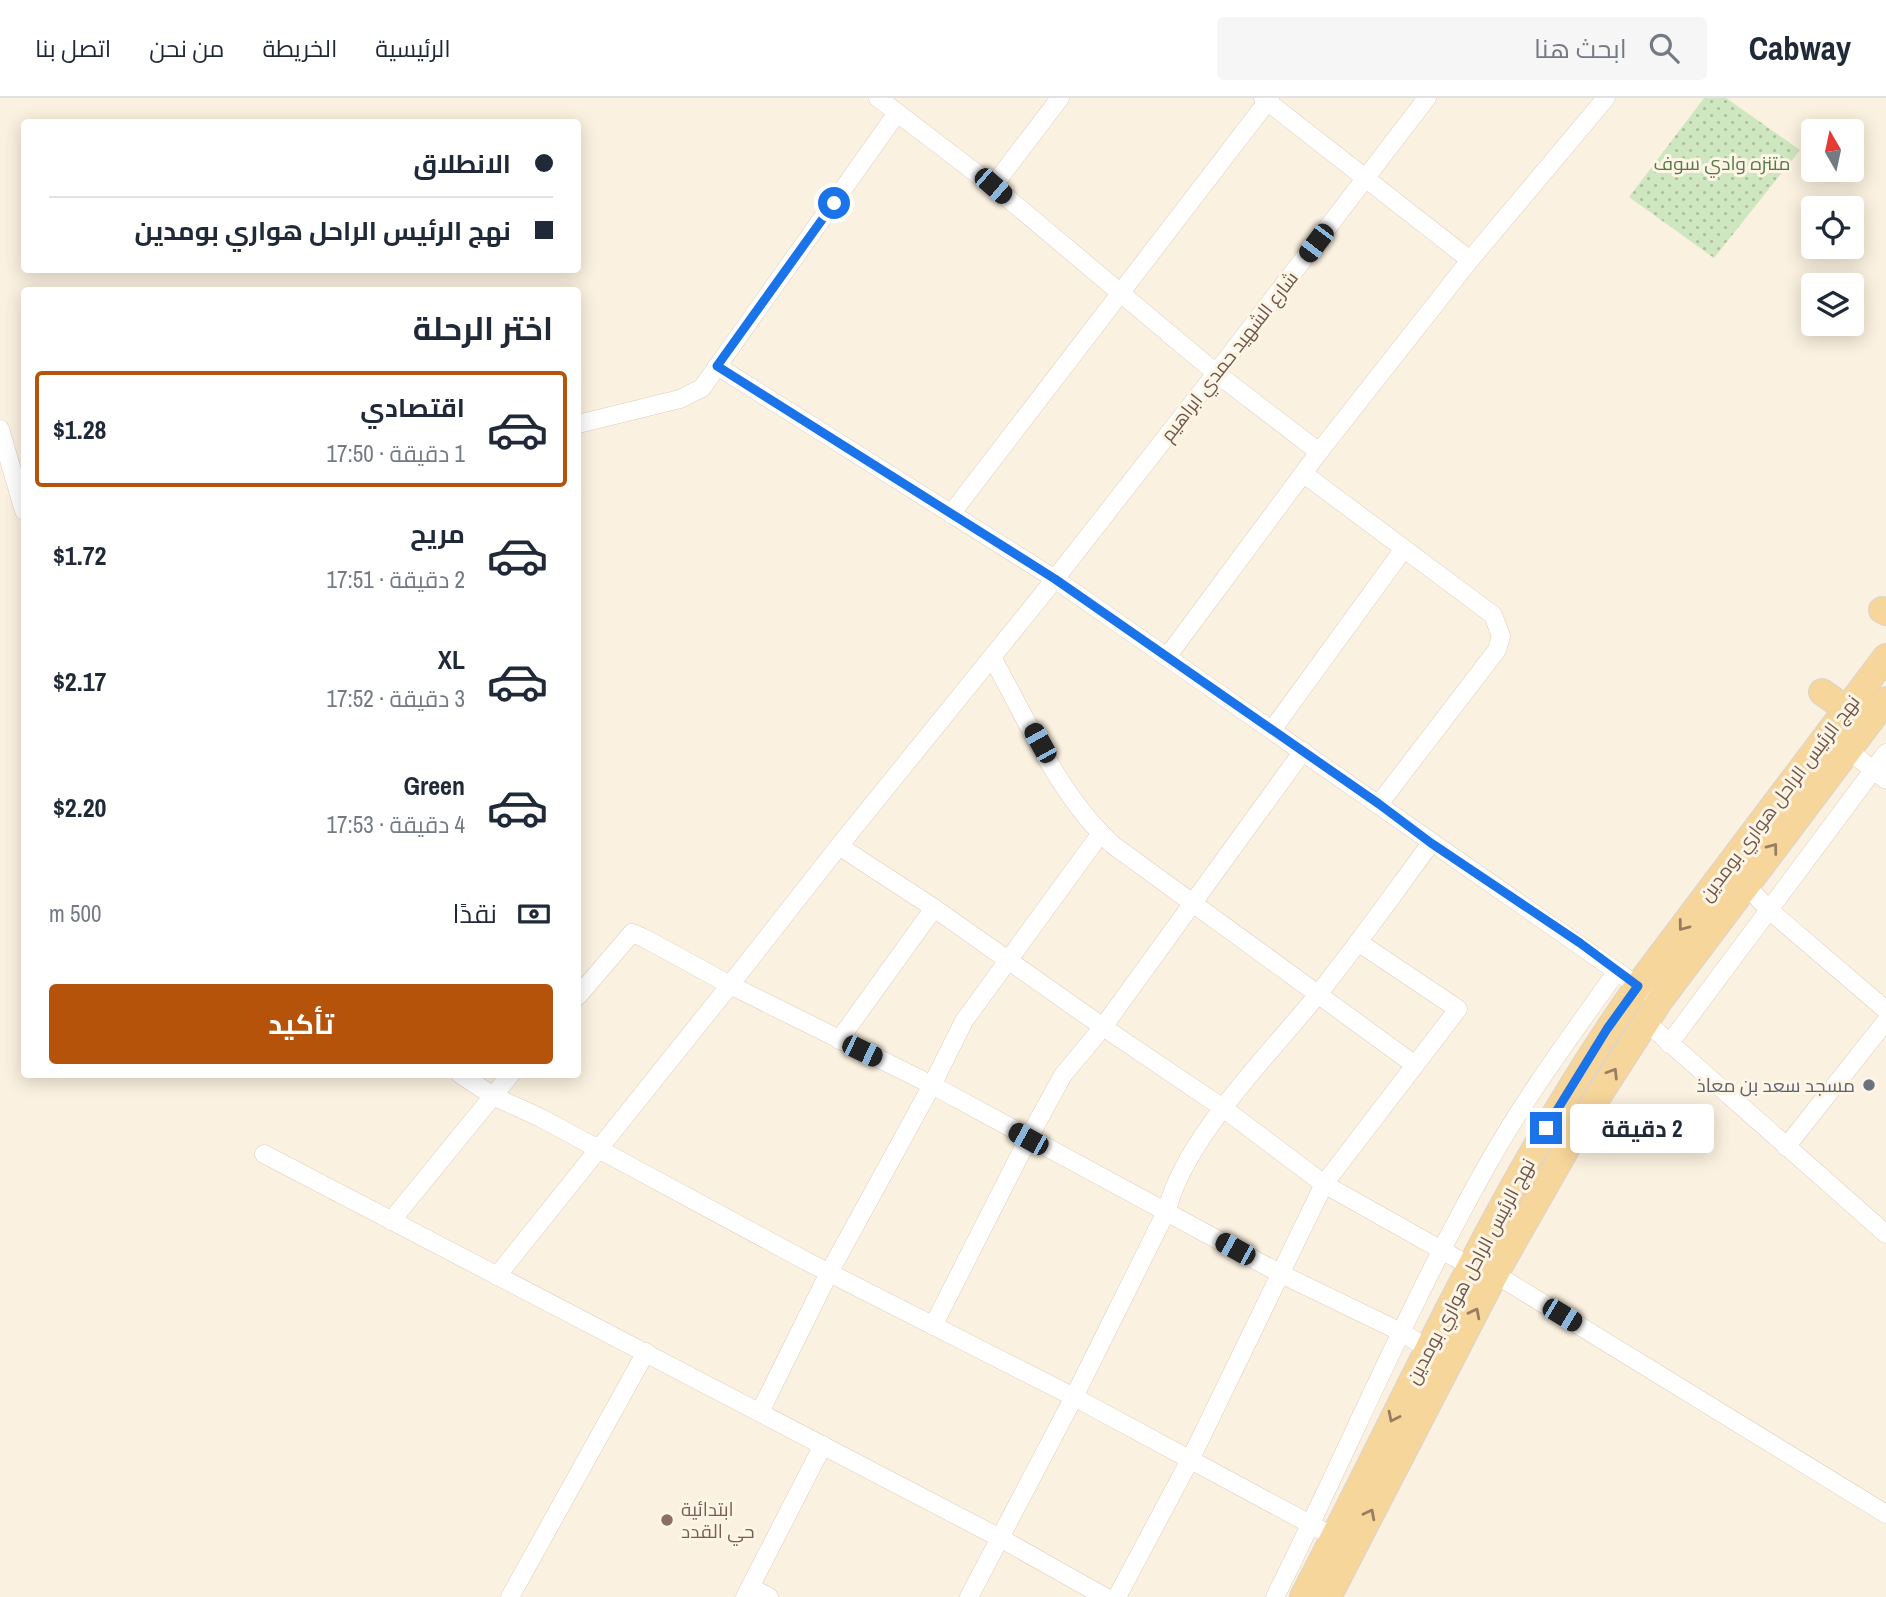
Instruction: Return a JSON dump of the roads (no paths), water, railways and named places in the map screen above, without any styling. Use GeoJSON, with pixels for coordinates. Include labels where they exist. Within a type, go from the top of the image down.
{"type":"FeatureCollection","features":[{"type":"Feature","properties":{"kind":"main road","name":"نهج الرئيس الراحل هواري بومدين"},"geometry":{"type":"LineString","coordinates":[[1303,1597],[1342,1545],[1483,1270],[1559,1107],[1607,1029],[1627,979],[1886,657]]}},
{"type":"Feature","properties":{"kind":"main road"},"geometry":{"type":"LineString","coordinates":[[1822,692],[1867,724]]}},
{"type":"Feature","properties":{"kind":"main road","name":"نهج الرئيس الراحل هواري بومدين"},"geometry":{"type":"LineString","coordinates":[[1328,1597],[1342,1545],[1427,1348],[1483,1270],[1581,1123],[1645,1021],[1745,884],[1886,700]]}},
{"type":"Feature","properties":{"kind":"street"},"geometry":{"type":"LineString","coordinates":[[878,98],[993,186],[1216,373],[1319,452]]}},
{"type":"Feature","properties":{"kind":"street"},"geometry":{"type":"LineString","coordinates":[[993,186],[1060,98]]}},
{"type":"Feature","properties":{"kind":"street","name":"شارع الشهيد حمدي ابراهيم"},"geometry":{"type":"LineString","coordinates":[[497,1276],[1055,579],[1427,98]]}},
{"type":"Feature","properties":{"kind":"street"},"geometry":{"type":"LineString","coordinates":[[1167,657],[1319,452],[1470,260],[1606,98]]}},
{"type":"Feature","properties":{"kind":"street"},"geometry":{"type":"LineString","coordinates":[[951,514],[1266,99],[1470,260]]}},
{"type":"Feature","properties":{"kind":"street"},"geometry":{"type":"LineString","coordinates":[[581,423],[680,399],[702,388],[897,113]]}},
{"type":"Feature","properties":{"kind":"street"},"geometry":{"type":"LineString","coordinates":[[717,366],[1055,579],[1660,1000]]}},
{"type":"Feature","properties":{"kind":"street"},"geometry":{"type":"LineString","coordinates":[[0,429],[21,501]]}},
{"type":"Feature","properties":{"kind":"street"},"geometry":{"type":"LineString","coordinates":[[1304,474],[1493,615],[1501,636],[1497,650],[1379,804]]}},
{"type":"Feature","properties":{"kind":"street"},"geometry":{"type":"LineString","coordinates":[[1272,730],[1403,550]]}},
{"type":"Feature","properties":{"kind":"street"},"geometry":{"type":"LineString","coordinates":[[992,657],[1063,785],[1080,810],[1101,833],[1415,1065]]}},
{"type":"Feature","properties":{"kind":"street"},"geometry":{"type":"LineString","coordinates":[[1848,750],[1880,774]]}},
{"type":"Feature","properties":{"kind":"street"},"geometry":{"type":"LineString","coordinates":[[933,1326],[1063,1075],[1103,1027],[1303,751]]}},
{"type":"Feature","properties":{"kind":"street"},"geometry":{"type":"LineString","coordinates":[[1669,1045],[1769,910],[1880,774],[1886,753]]}},
{"type":"Feature","properties":{"kind":"street"},"geometry":{"type":"LineString","coordinates":[[760,1412],[829,1273],[932,1086],[964,1021],[1101,833]]}},
{"type":"Feature","properties":{"kind":"street"},"geometry":{"type":"LineString","coordinates":[[969,1597],[1074,1397],[1167,1210],[1172,1188],[1223,1108],[1318,994],[1431,843]]}},
{"type":"Feature","properties":{"kind":"street"},"geometry":{"type":"LineString","coordinates":[[839,846],[934,908],[1223,1108],[1324,1184],[1483,1270],[1886,1514]]}},
{"type":"Feature","properties":{"kind":"street"},"geometry":{"type":"LineString","coordinates":[[1745,884],[1769,910],[1886,1010]]}},
{"type":"Feature","properties":{"kind":"street"},"geometry":{"type":"LineString","coordinates":[[839,1040],[934,908]]}},
{"type":"Feature","properties":{"kind":"street"},"geometry":{"type":"LineString","coordinates":[[581,992],[632,933],[932,1086],[1167,1210],[1281,1274],[1401,1332],[1427,1348]]}},
{"type":"Feature","properties":{"kind":"street"},"geometry":{"type":"LineString","coordinates":[[1117,1597],[1191,1458],[1324,1184],[1458,1009],[1358,942]]}},
{"type":"Feature","properties":{"kind":"street"},"geometry":{"type":"LineString","coordinates":[[1275,1597],[1401,1332],[1485,1168],[1543,1076],[1627,979]]}},
{"type":"Feature","properties":{"kind":"street"},"geometry":{"type":"LineString","coordinates":[[1645,1021],[1786,1147],[1883,1224]]}},
{"type":"Feature","properties":{"kind":"street"},"geometry":{"type":"LineString","coordinates":[[1786,1147],[1886,1021]]}},
{"type":"Feature","properties":{"kind":"street"},"geometry":{"type":"LineString","coordinates":[[466,1078],[493,1096],[541,1118],[829,1273],[1191,1458],[1342,1545]]}},
{"type":"Feature","properties":{"kind":"street"},"geometry":{"type":"LineString","coordinates":[[391,1221],[508,1078]]}},
{"type":"Feature","properties":{"kind":"street"},"geometry":{"type":"LineString","coordinates":[[264,1154],[1000,1538],[1105,1597]]}},
{"type":"Feature","properties":{"kind":"street"},"geometry":{"type":"LineString","coordinates":[[510,1597],[646,1352]]}},
{"type":"Feature","properties":{"kind":"street"},"geometry":{"type":"LineString","coordinates":[[769,1597],[748,1592],[823,1445]]}},
{"type":"Feature","properties":{"kind":"place","name":"مسجد سعد بن معاذ"},"geometry":{"type":"Point","coordinates":[1869,1085]}},
{"type":"Feature","properties":{"kind":"place","name":"ابتدائية حي القدد"},"geometry":{"type":"Point","coordinates":[667,1520]}},
{"type":"Feature","properties":{"kind":"park label","name":"متنزه وادي سوف"},"geometry":{"type":"Point","coordinates":[1722,163]}}]}
